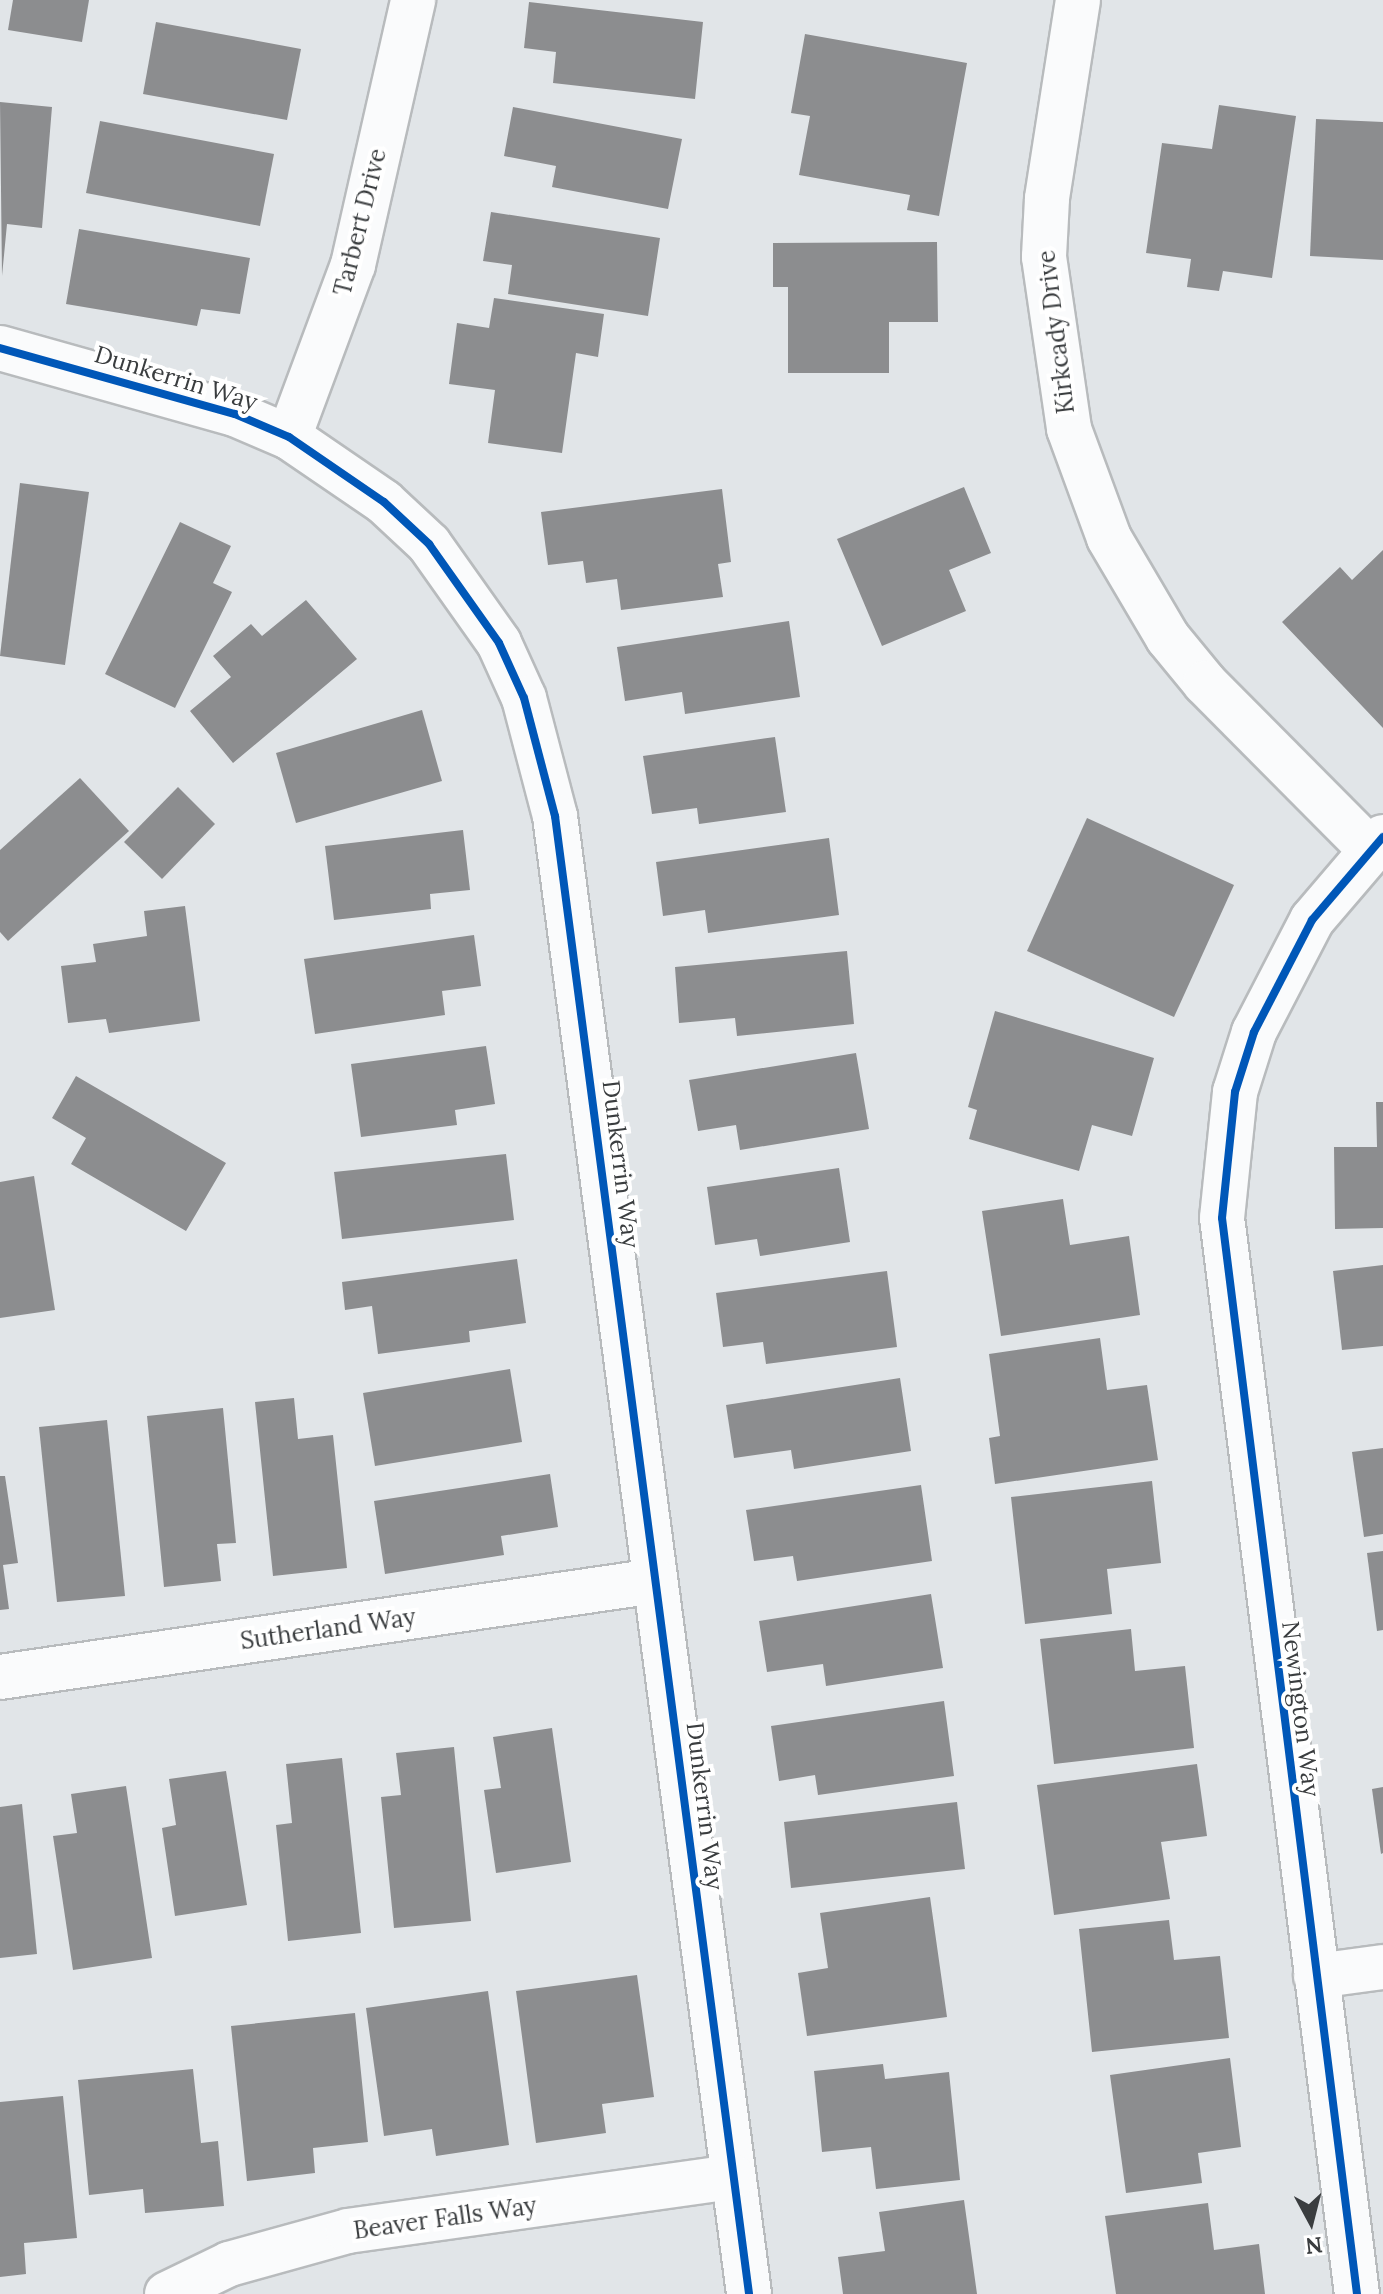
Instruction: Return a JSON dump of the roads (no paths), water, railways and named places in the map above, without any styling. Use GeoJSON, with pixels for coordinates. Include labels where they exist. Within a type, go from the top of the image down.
{"type":"FeatureCollection","features":[{"type":"Feature","properties":{"kind":"street","name":"Tarbert Drive"},"geometry":{"type":"LineString","coordinates":[[289,437],[353,265],[413,0]]}},
{"type":"Feature","properties":{"kind":"street","name":"Kirkcady Drive"},"geometry":{"type":"LineString","coordinates":[[1078,0],[1047,199],[1044,257],[1069,429],[1109,538],[1168,638],[1205,683],[1376,843]]}},
{"type":"Feature","properties":{"kind":"street","name":"Dunkerrin Way"},"geometry":{"type":"LineString","coordinates":[[0,348],[235,414],[289,437],[384,502],[429,544],[499,643],[539,742],[555,816],[749,2294]]}},
{"type":"Feature","properties":{"kind":"street","name":"Newington Way"},"geometry":{"type":"LineString","coordinates":[[1357,2294],[1225,1280],[1224,1155],[1235,1092],[1280,974],[1312,920],[1376,843]]}},
{"type":"Feature","properties":{"kind":"street","name":"Sutherland Way"},"geometry":{"type":"LineString","coordinates":[[0,1677],[655,1581]]}},
{"type":"Feature","properties":{"kind":"street"},"geometry":{"type":"LineString","coordinates":[[1316,1976],[1383,1967]]}},
{"type":"Feature","properties":{"kind":"street","name":"Beaver Falls Way"},"geometry":{"type":"LineString","coordinates":[[167,2294],[229,2264],[348,2231],[733,2177]]}}]}
